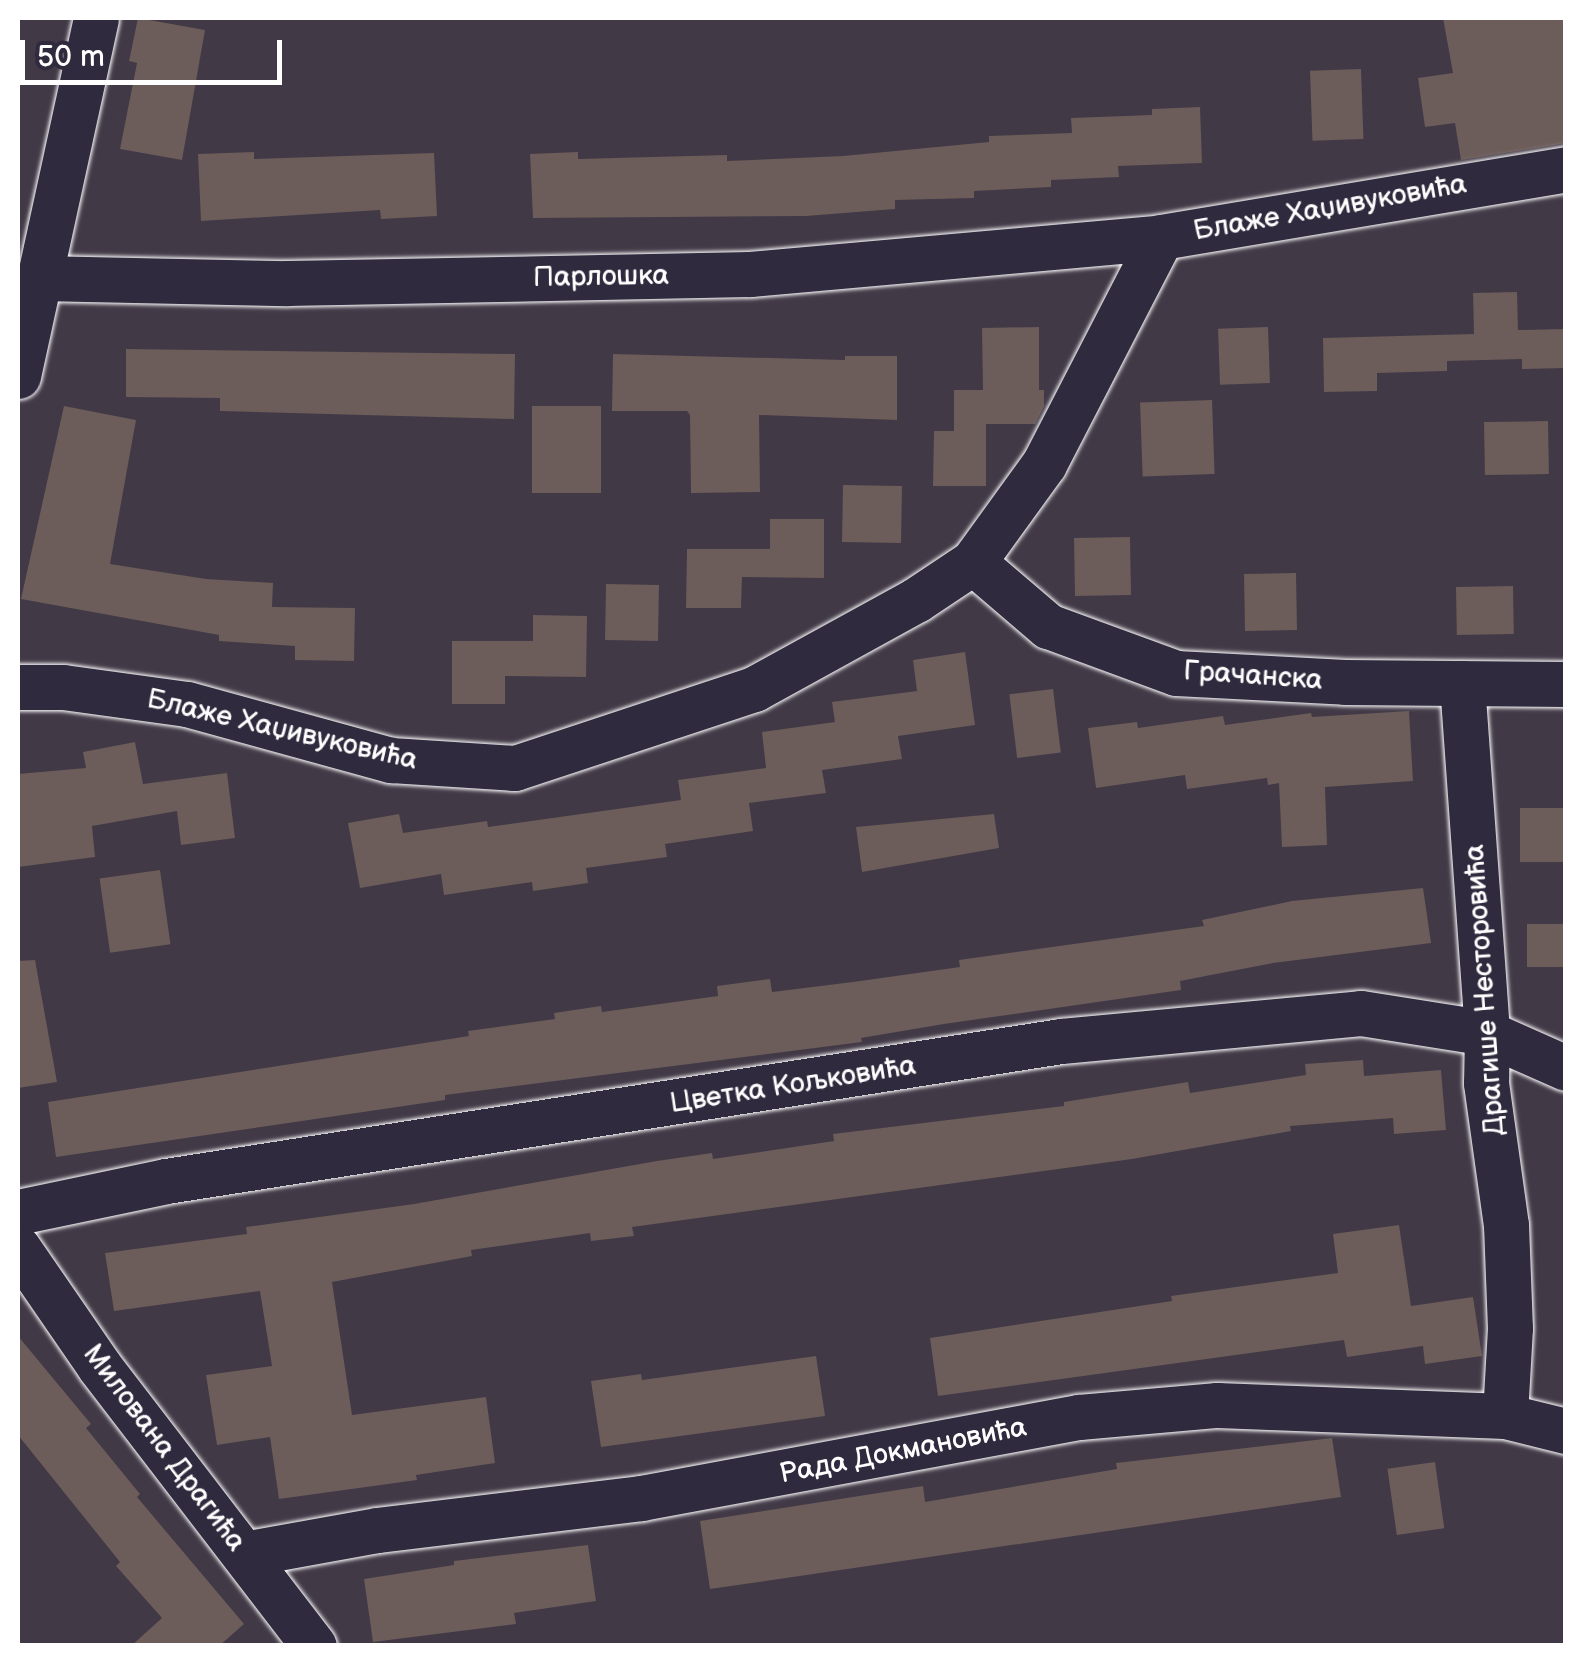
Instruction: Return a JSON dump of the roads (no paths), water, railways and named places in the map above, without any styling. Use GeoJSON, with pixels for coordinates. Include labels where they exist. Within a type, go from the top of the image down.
{"type":"FeatureCollection","features":[{"type":"Feature","properties":{"kind":"street"},"geometry":{"type":"LineString","coordinates":[[18,376],[96,18]]}},
{"type":"Feature","properties":{"kind":"street","name":"Блаже Хаџивуковића"},"geometry":{"type":"LineString","coordinates":[[18,688],[64,688],[187,704],[391,760],[515,768],[754,689],[916,600],[973,562],[1044,464],[1161,237],[1566,169]]}},
{"type":"Feature","properties":{"kind":"street","name":"Парлошка"},"geometry":{"type":"LineString","coordinates":[[39,278],[287,282],[750,274],[1161,237]]}},
{"type":"Feature","properties":{"kind":"street","name":"Грачанска"},"geometry":{"type":"LineString","coordinates":[[973,562],[1048,626],[1176,674],[1566,684]]}},
{"type":"Feature","properties":{"kind":"street","name":"Драгише Несторовића"},"geometry":{"type":"LineString","coordinates":[[1462,684],[1487,1033],[1486,1083],[1506,1224],[1510,1328],[1505,1416]]}},
{"type":"Feature","properties":{"kind":"street","name":"Цветка Кољковића"},"geometry":{"type":"LineString","coordinates":[[18,1212],[202,1176],[1061,1041],[1360,1012],[1487,1033],[1566,1068]]}},
{"type":"Feature","properties":{"kind":"street","name":"Милована Драгића"},"geometry":{"type":"LineString","coordinates":[[18,1248],[99,1366],[314,1646]]}},
{"type":"Feature","properties":{"kind":"street","name":"Рада Докмановића"},"geometry":{"type":"LineString","coordinates":[[244,1554],[378,1530],[660,1495],[1079,1417],[1217,1405],[1505,1416],[1566,1431]]}}]}
